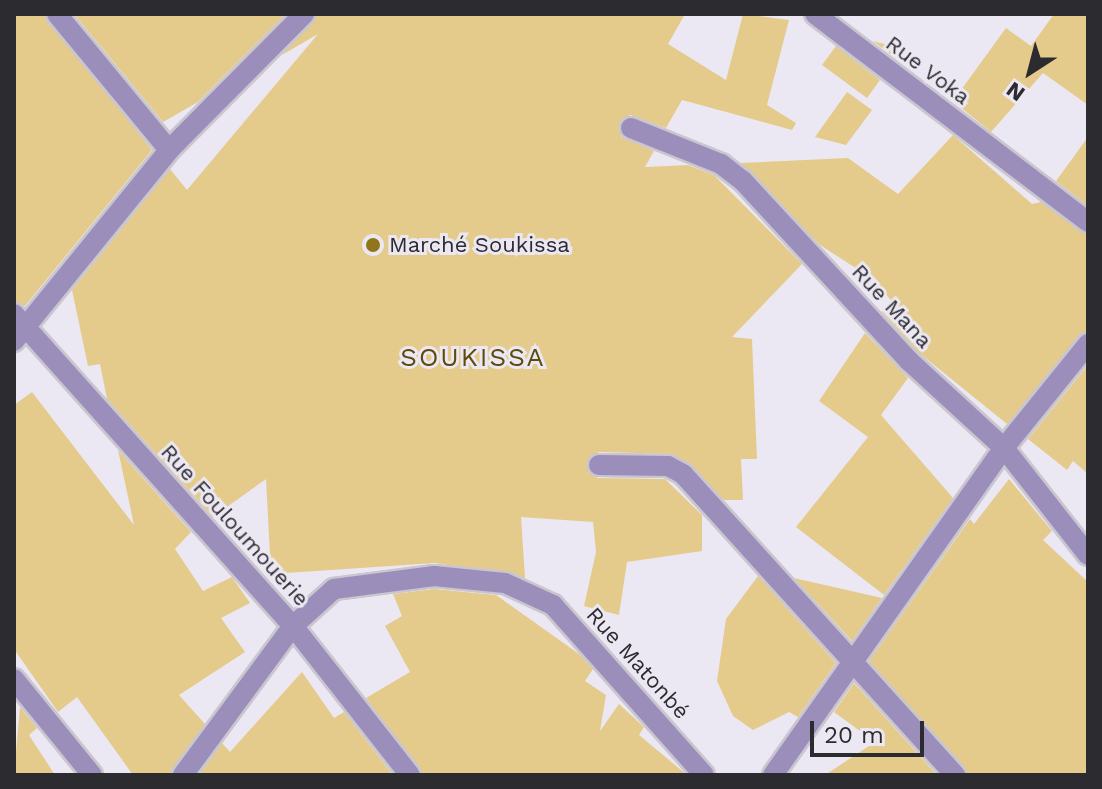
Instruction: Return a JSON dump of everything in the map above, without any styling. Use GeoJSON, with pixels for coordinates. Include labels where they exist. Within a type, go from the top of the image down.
{"type":"FeatureCollection","features":[{"type":"Feature","properties":{"kind":"street"},"geometry":{"type":"LineString","coordinates":[[57,14],[169,150]]}},
{"type":"Feature","properties":{"kind":"street"},"geometry":{"type":"LineString","coordinates":[[18,328],[169,150],[304,14]]}},
{"type":"Feature","properties":{"kind":"street","name":"Rue Voka"},"geometry":{"type":"LineString","coordinates":[[815,14],[1088,222]]}},
{"type":"Feature","properties":{"kind":"street","name":"Rue Mana"},"geometry":{"type":"LineString","coordinates":[[631,128],[721,164],[743,181],[909,361],[1004,448],[1088,555]]}},
{"type":"Feature","properties":{"kind":"street","name":"Rue Fouloumouerie"},"geometry":{"type":"LineString","coordinates":[[18,328],[293,626],[410,775]]}},
{"type":"Feature","properties":{"kind":"street"},"geometry":{"type":"LineString","coordinates":[[773,775],[1004,448],[1088,344]]}},
{"type":"Feature","properties":{"kind":"street"},"geometry":{"type":"LineString","coordinates":[[599,465],[668,466],[683,474],[852,665],[955,775]]}},
{"type":"Feature","properties":{"kind":"street","name":"Rue Matonbé"},"geometry":{"type":"LineString","coordinates":[[293,626],[334,589],[368,582],[434,576],[530,590],[632,688],[704,775]]}},
{"type":"Feature","properties":{"kind":"street"},"geometry":{"type":"LineString","coordinates":[[183,775],[293,626]]}},
{"type":"Feature","properties":{"kind":"street"},"geometry":{"type":"LineString","coordinates":[[14,679],[92,775]]}},
{"type":"Feature","properties":{"kind":"building"},"geometry":{"type":"Polygon","coordinates":[[[14,14],[44,14],[152,150],[25,306],[14,301],[14,14]]]}},
{"type":"Feature","properties":{"kind":"building"},"geometry":{"type":"Polygon","coordinates":[[[74,14],[286,14],[198,102],[163,122],[74,14]]]}},
{"type":"Feature","properties":{"kind":"building"},"geometry":{"type":"Polygon","coordinates":[[[317,14],[685,14],[668,44],[726,80],[743,14],[789,20],[767,105],[796,123],[792,130],[682,100],[666,128],[630,115],[619,124],[621,137],[654,151],[645,167],[688,165],[714,175],[802,264],[732,337],[752,339],[757,459],[741,459],[743,500],[724,500],[673,454],[599,452],[588,459],[588,472],[598,478],[665,479],[702,515],[702,551],[627,562],[619,615],[584,606],[596,552],[593,522],[521,517],[525,578],[435,563],[271,574],[266,479],[213,517],[107,399],[100,364],[88,366],[72,290],[170,169],[187,190],[318,34],[282,55],[317,14]]]}},
{"type":"Feature","properties":{"kind":"building"},"geometry":{"type":"Polygon","coordinates":[[[1054,14],[1088,14],[1088,105],[1043,73],[991,132],[953,101],[1006,28],[1031,46],[1054,14]]]}},
{"type":"Feature","properties":{"kind":"building"},"geometry":{"type":"Polygon","coordinates":[[[873,41],[903,49],[896,59],[873,41]]]}},
{"type":"Feature","properties":{"kind":"building"},"geometry":{"type":"Polygon","coordinates":[[[836,46],[880,80],[867,98],[822,65],[836,46]]]}},
{"type":"Feature","properties":{"kind":"building"},"geometry":{"type":"Polygon","coordinates":[[[847,92],[872,110],[846,145],[815,137],[847,92]]]}},
{"type":"Feature","properties":{"kind":"building"},"geometry":{"type":"Polygon","coordinates":[[[953,135],[1032,204],[1041,202],[1088,235],[1088,331],[1007,424],[918,352],[882,312],[891,300],[868,276],[820,245],[740,163],[848,158],[898,194],[953,135]]]}},
{"type":"Feature","properties":{"kind":"building"},"geometry":{"type":"Polygon","coordinates":[[[1088,137],[1088,206],[1056,181],[1088,137]]]}},
{"type":"Feature","properties":{"kind":"building"},"geometry":{"type":"Polygon","coordinates":[[[865,333],[908,378],[881,415],[953,498],[884,595],[796,527],[868,437],[819,401],[865,333]]]}},
{"type":"Feature","properties":{"kind":"building"},"geometry":{"type":"Polygon","coordinates":[[[1088,365],[1088,474],[1073,461],[1067,470],[1028,439],[1088,365]]]}},
{"type":"Feature","properties":{"kind":"building"},"geometry":{"type":"Polygon","coordinates":[[[32,392],[134,525],[118,450],[191,532],[175,549],[203,591],[232,577],[250,603],[221,618],[245,652],[179,695],[205,724],[170,775],[133,775],[77,697],[58,712],[14,649],[14,405],[32,392]]]}},
{"type":"Feature","properties":{"kind":"building"},"geometry":{"type":"Polygon","coordinates":[[[1009,479],[1052,531],[1043,540],[1088,582],[1088,775],[968,775],[869,661],[970,519],[974,524],[1009,479]]]}},
{"type":"Feature","properties":{"kind":"building"},"geometry":{"type":"Polygon","coordinates":[[[758,576],[836,663],[798,717],[789,712],[753,730],[733,716],[717,681],[726,619],[758,576]]]}},
{"type":"Feature","properties":{"kind":"building"},"geometry":{"type":"Polygon","coordinates":[[[794,578],[882,598],[852,641],[794,578]]]}},
{"type":"Feature","properties":{"kind":"building"},"geometry":{"type":"Polygon","coordinates":[[[434,589],[496,595],[579,654],[593,669],[585,681],[606,695],[600,731],[619,704],[644,727],[639,735],[687,775],[423,775],[366,698],[410,672],[385,626],[402,616],[393,594],[434,589]]]}},
{"type":"Feature","properties":{"kind":"building"},"geometry":{"type":"Polygon","coordinates":[[[302,672],[334,718],[344,712],[393,775],[199,775],[222,743],[230,752],[302,672]]]}},
{"type":"Feature","properties":{"kind":"building"},"geometry":{"type":"Polygon","coordinates":[[[854,683],[937,775],[825,775],[875,742],[834,712],[854,683]]]}},
{"type":"Feature","properties":{"kind":"building"},"geometry":{"type":"Polygon","coordinates":[[[20,707],[37,728],[29,735],[55,775],[14,775],[20,707]]]}},
{"type":"Feature","properties":{"kind":"place","name":"Marché Soukissa"},"geometry":{"type":"Point","coordinates":[373,245]}},
{"type":"Feature","properties":{"kind":"district","name":"SOUKISSA"},"geometry":{"type":"Point","coordinates":[473,358]}}]}
